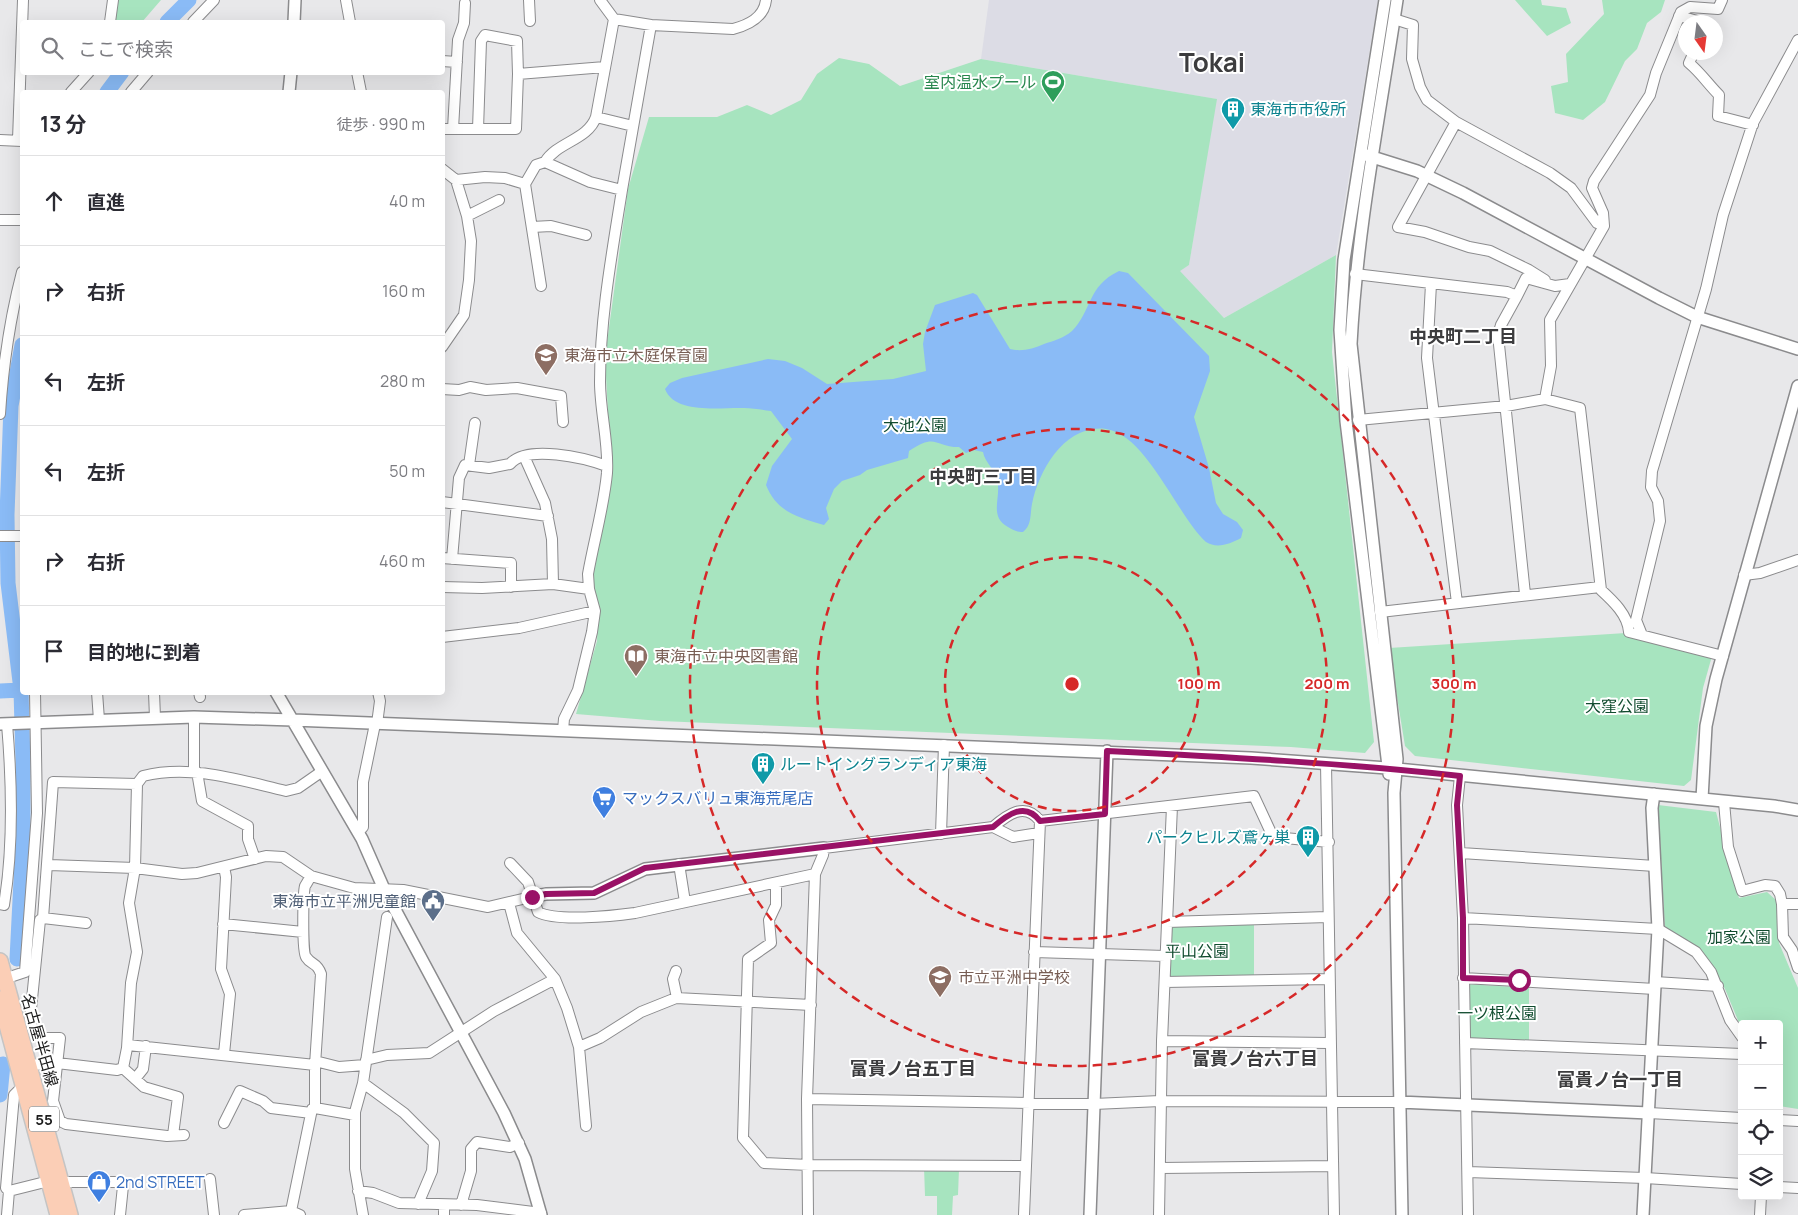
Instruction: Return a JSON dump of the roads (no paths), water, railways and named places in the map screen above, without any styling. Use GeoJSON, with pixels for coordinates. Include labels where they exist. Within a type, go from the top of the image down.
{"type":"FeatureCollection","features":[{"type":"Feature","properties":{"kind":"main road","name":"名古屋半田線"},"geometry":{"type":"LineString","coordinates":[[0,961],[30,1065],[55,1182],[58,1215]]}},
{"type":"Feature","properties":{"kind":"main road","name":"名古屋半田線"},"geometry":{"type":"LineString","coordinates":[[0,999],[6,1043],[23,1086],[55,1182],[70,1215]]}},
{"type":"Feature","properties":{"kind":"street"},"geometry":{"type":"LineString","coordinates":[[23,0],[23,20]]}},
{"type":"Feature","properties":{"kind":"street"},"geometry":{"type":"LineString","coordinates":[[110,20],[113,0]]}},
{"type":"Feature","properties":{"kind":"street"},"geometry":{"type":"LineString","coordinates":[[195,20],[214,0]]}},
{"type":"Feature","properties":{"kind":"street"},"geometry":{"type":"LineString","coordinates":[[294,20],[295,0]]}},
{"type":"Feature","properties":{"kind":"street"},"geometry":{"type":"LineString","coordinates":[[346,0],[350,20]]}},
{"type":"Feature","properties":{"kind":"street"},"geometry":{"type":"LineString","coordinates":[[529,0],[530,21]]}},
{"type":"Feature","properties":{"kind":"street"},"geometry":{"type":"LineString","coordinates":[[600,0],[614,19],[650,26],[733,29],[745,26],[756,19],[765,6],[766,0]]}},
{"type":"Feature","properties":{"kind":"street"},"geometry":{"type":"LineString","coordinates":[[1385,0],[1359,154],[1342,272],[1341,362],[1346,421],[1392,769]]}},
{"type":"Feature","properties":{"kind":"street"},"geometry":{"type":"LineString","coordinates":[[1397,0],[1355,274],[1351,344],[1380,612],[1394,793],[1402,1215]]}},
{"type":"Feature","properties":{"kind":"street"},"geometry":{"type":"LineString","coordinates":[[1680,15],[1681,12],[1690,7],[1718,9],[1722,0]]}},
{"type":"Feature","properties":{"kind":"street"},"geometry":{"type":"LineString","coordinates":[[465,3],[464,23],[458,40],[448,129],[478,129],[516,129],[518,74],[516,41],[485,35],[481,41],[478,129]]}},
{"type":"Feature","properties":{"kind":"street"},"geometry":{"type":"LineString","coordinates":[[541,286],[525,184],[536,164],[545,162],[556,150],[588,130],[596,117],[614,19]]}},
{"type":"Feature","properties":{"kind":"street"},"geometry":{"type":"LineString","coordinates":[[1394,19],[1413,25],[1412,59],[1420,87],[1427,100],[1456,122],[1557,178],[1571,188],[1597,223],[1604,226]]}},
{"type":"Feature","properties":{"kind":"street"},"geometry":{"type":"LineString","coordinates":[[1545,399],[1551,366],[1550,320],[1565,284],[1604,226],[1603,213],[1592,188],[1594,181],[1650,95],[1656,73],[1678,21]]}},
{"type":"Feature","properties":{"kind":"street"},"geometry":{"type":"LineString","coordinates":[[564,730],[564,719],[578,690],[595,611],[589,589],[588,574],[603,498],[607,466],[600,400],[601,353],[614,240],[650,26]]}},
{"type":"Feature","properties":{"kind":"street"},"geometry":{"type":"LineString","coordinates":[[1642,635],[1636,620],[1660,521],[1658,501],[1649,480],[1706,290],[1724,215],[1753,125],[1798,40]]}},
{"type":"Feature","properties":{"kind":"street"},"geometry":{"type":"LineString","coordinates":[[1690,60],[1689,63],[1703,75],[1704,80],[1718,95],[1718,116],[1753,125]]}},
{"type":"Feature","properties":{"kind":"street"},"geometry":{"type":"LineString","coordinates":[[445,61],[457,62]]}},
{"type":"Feature","properties":{"kind":"street"},"geometry":{"type":"LineString","coordinates":[[518,74],[605,67]]}},
{"type":"Feature","properties":{"kind":"street"},"geometry":{"type":"LineString","coordinates":[[21,75],[21,90]]}},
{"type":"Feature","properties":{"kind":"street"},"geometry":{"type":"LineString","coordinates":[[73,90],[86,75]]}},
{"type":"Feature","properties":{"kind":"street"},"geometry":{"type":"LineString","coordinates":[[133,90],[145,75]]}},
{"type":"Feature","properties":{"kind":"street"},"geometry":{"type":"LineString","coordinates":[[289,90],[291,75]]}},
{"type":"Feature","properties":{"kind":"street"},"geometry":{"type":"LineString","coordinates":[[358,75],[361,90]]}},
{"type":"Feature","properties":{"kind":"street"},"geometry":{"type":"LineString","coordinates":[[596,117],[633,126]]}},
{"type":"Feature","properties":{"kind":"street"},"geometry":{"type":"LineString","coordinates":[[1456,122],[1398,227],[1425,232],[1470,247],[1490,251],[1529,270],[1545,280],[1545,283]]}},
{"type":"Feature","properties":{"kind":"street"},"geometry":{"type":"LineString","coordinates":[[0,140],[20,140]]}},
{"type":"Feature","properties":{"kind":"street"},"geometry":{"type":"LineString","coordinates":[[1359,154],[1372,156],[1426,175],[1697,317],[1798,349]]}},
{"type":"Feature","properties":{"kind":"street"},"geometry":{"type":"LineString","coordinates":[[545,162],[590,182],[622,190]]}},
{"type":"Feature","properties":{"kind":"street"},"geometry":{"type":"LineString","coordinates":[[445,171],[456,180],[467,216],[471,241],[464,315],[445,343]]}},
{"type":"Feature","properties":{"kind":"street"},"geometry":{"type":"LineString","coordinates":[[456,180],[485,177],[506,178],[525,184]]}},
{"type":"Feature","properties":{"kind":"street"},"geometry":{"type":"LineString","coordinates":[[467,216],[499,200]]}},
{"type":"Feature","properties":{"kind":"street"},"geometry":{"type":"LineString","coordinates":[[0,220],[20,220]]}},
{"type":"Feature","properties":{"kind":"street"},"geometry":{"type":"LineString","coordinates":[[532,227],[550,226],[586,236]]}},
{"type":"Feature","properties":{"kind":"street"},"geometry":{"type":"LineString","coordinates":[[1355,274],[1507,292],[1517,296]]}},
{"type":"Feature","properties":{"kind":"street"},"geometry":{"type":"LineString","coordinates":[[1525,594],[1498,335],[1501,325],[1526,278],[1545,283],[1565,284]]}},
{"type":"Feature","properties":{"kind":"street"},"geometry":{"type":"LineString","coordinates":[[0,414],[6,354],[20,279]]}},
{"type":"Feature","properties":{"kind":"street"},"geometry":{"type":"LineString","coordinates":[[1430,284],[1427,358],[1457,603]]}},
{"type":"Feature","properties":{"kind":"street"},"geometry":{"type":"LineString","coordinates":[[1702,799],[1706,726],[1744,575],[1798,386]]}},
{"type":"Feature","properties":{"kind":"street"},"geometry":{"type":"LineString","coordinates":[[445,388],[459,390],[476,387],[486,390],[517,388],[561,396],[562,422]]}},
{"type":"Feature","properties":{"kind":"street"},"geometry":{"type":"LineString","coordinates":[[1358,420],[1506,406],[1545,399],[1580,408],[1600,587],[1615,603],[1629,626],[1629,632],[1723,656]]}},
{"type":"Feature","properties":{"kind":"street"},"geometry":{"type":"LineString","coordinates":[[469,466],[476,422]]}},
{"type":"Feature","properties":{"kind":"street"},"geometry":{"type":"LineString","coordinates":[[511,587],[511,564],[448,558],[458,478],[465,465],[489,468],[510,464],[515,458],[524,456],[560,454],[607,466]]}},
{"type":"Feature","properties":{"kind":"street"},"geometry":{"type":"LineString","coordinates":[[524,456],[545,502],[552,539],[553,584]]}},
{"type":"Feature","properties":{"kind":"street"},"geometry":{"type":"LineString","coordinates":[[445,502],[548,516]]}},
{"type":"Feature","properties":{"kind":"street"},"geometry":{"type":"LineString","coordinates":[[0,536],[20,536]]}},
{"type":"Feature","properties":{"kind":"street"},"geometry":{"type":"LineString","coordinates":[[1744,575],[1760,573],[1798,560]]}},
{"type":"Feature","properties":{"kind":"street"},"geometry":{"type":"LineString","coordinates":[[445,586],[511,587],[553,584],[589,589]]}},
{"type":"Feature","properties":{"kind":"street"},"geometry":{"type":"LineString","coordinates":[[1380,612],[1525,594],[1600,587]]}},
{"type":"Feature","properties":{"kind":"street"},"geometry":{"type":"LineString","coordinates":[[445,634],[519,628],[595,611]]}},
{"type":"Feature","properties":{"kind":"street"},"geometry":{"type":"LineString","coordinates":[[4,979],[26,972],[37,813],[37,722],[34,695]]}},
{"type":"Feature","properties":{"kind":"street"},"geometry":{"type":"LineString","coordinates":[[97,695],[99,720]]}},
{"type":"Feature","properties":{"kind":"street"},"geometry":{"type":"LineString","coordinates":[[154,695],[155,718]]}},
{"type":"Feature","properties":{"kind":"street"},"geometry":{"type":"LineString","coordinates":[[278,695],[321,772],[358,832],[384,888],[519,1143],[541,1214],[460,1205],[444,1210],[418,1204],[399,1203],[373,1193],[358,1191]]}},
{"type":"Feature","properties":{"kind":"street"},"geometry":{"type":"LineString","coordinates":[[358,832],[364,827],[363,782],[376,724],[380,701],[379,695]]}},
{"type":"Feature","properties":{"kind":"street"},"geometry":{"type":"LineString","coordinates":[[194,717],[196,772],[202,801],[248,826],[248,839],[255,859]]}},
{"type":"Feature","properties":{"kind":"street"},"geometry":{"type":"LineString","coordinates":[[0,904],[4,904],[9,855],[11,800],[6,724],[37,722],[194,717],[944,744],[1251,758],[1392,769],[1798,810]]}},
{"type":"Feature","properties":{"kind":"street"},"geometry":{"type":"LineString","coordinates":[[941,834],[944,744]]}},
{"type":"Feature","properties":{"kind":"street"},"geometry":{"type":"LineString","coordinates":[[1090,1215],[1107,751]]}},
{"type":"Feature","properties":{"kind":"street"},"geometry":{"type":"LineString","coordinates":[[1326,764],[1329,842],[1329,1043],[1334,1215]]}},
{"type":"Feature","properties":{"kind":"street"},"geometry":{"type":"LineString","coordinates":[[124,1068],[128,1045],[131,983],[137,952],[129,903],[135,868],[137,784],[143,776],[156,773],[196,772],[286,791],[298,788],[321,772]]}},
{"type":"Feature","properties":{"kind":"street"},"geometry":{"type":"LineString","coordinates":[[1460,776],[1457,805],[1463,918],[1468,1215]]}},
{"type":"Feature","properties":{"kind":"street"},"geometry":{"type":"LineString","coordinates":[[124,1068],[135,1079],[152,1091],[178,1097],[178,1135],[62,1123],[57,1118],[53,1101],[60,1038],[41,1038],[33,1030],[30,1019],[40,920],[43,918],[49,865],[53,782],[137,784]]}},
{"type":"Feature","properties":{"kind":"street"},"geometry":{"type":"LineString","coordinates":[[1643,1215],[1658,929],[1652,808],[1654,794]]}},
{"type":"Feature","properties":{"kind":"street"},"geometry":{"type":"LineString","coordinates":[[1040,821],[1254,796],[1273,837],[1329,842]]}},
{"type":"Feature","properties":{"kind":"street"},"geometry":{"type":"LineString","coordinates":[[1724,802],[1728,847],[1742,891],[1764,885],[1775,886],[1780,894],[1782,904],[1783,937],[1792,950],[1798,968]]}},
{"type":"Feature","properties":{"kind":"street"},"geometry":{"type":"LineString","coordinates":[[1159,1215],[1161,1168],[1160,1101],[1172,806]]}},
{"type":"Feature","properties":{"kind":"street"},"geometry":{"type":"LineString","coordinates":[[49,865],[135,868],[182,874],[224,867],[266,856],[283,857],[312,876],[354,888],[384,888],[482,906],[509,903],[546,894],[594,893],[635,871],[679,864],[993,827],[1009,813],[1028,811],[1035,814],[1040,821],[1027,1103],[1024,1215]]}},
{"type":"Feature","properties":{"kind":"street"},"geometry":{"type":"LineString","coordinates":[[993,827],[1012,837],[1038,833]]}},
{"type":"Feature","properties":{"kind":"street"},"geometry":{"type":"LineString","coordinates":[[808,1215],[808,1099],[815,874],[824,848]]}},
{"type":"Feature","properties":{"kind":"street"},"geometry":{"type":"LineString","coordinates":[[1461,853],[1655,866]]}},
{"type":"Feature","properties":{"kind":"street"},"geometry":{"type":"LineString","coordinates":[[510,863],[528,882],[535,908],[543,915],[610,916],[776,884],[815,874]]}},
{"type":"Feature","properties":{"kind":"street"},"geometry":{"type":"LineString","coordinates":[[679,864],[684,902]]}},
{"type":"Feature","properties":{"kind":"street"},"geometry":{"type":"LineString","coordinates":[[224,867],[226,877],[221,969],[230,994],[224,1054]]}},
{"type":"Feature","properties":{"kind":"street"},"geometry":{"type":"LineString","coordinates":[[244,1215],[296,1213],[313,1110],[321,974],[318,966],[306,958],[302,948],[305,913],[302,900],[305,886],[312,876]]}},
{"type":"Feature","properties":{"kind":"street"},"geometry":{"type":"LineString","coordinates":[[776,884],[776,905],[769,920],[770,943],[748,959],[743,1138],[745,1143],[764,1163],[1025,1166]]}},
{"type":"Feature","properties":{"kind":"street"},"geometry":{"type":"LineString","coordinates":[[509,903],[517,933],[555,979],[567,1008],[579,1047],[586,1126]]}},
{"type":"Feature","properties":{"kind":"street"},"geometry":{"type":"LineString","coordinates":[[1782,904],[1798,904]]}},
{"type":"Feature","properties":{"kind":"street"},"geometry":{"type":"LineString","coordinates":[[363,1215],[355,1169],[355,1115],[363,1083],[386,917]]}},
{"type":"Feature","properties":{"kind":"street"},"geometry":{"type":"LineString","coordinates":[[1167,922],[1328,917]]}},
{"type":"Feature","properties":{"kind":"street"},"geometry":{"type":"LineString","coordinates":[[43,918],[86,924]]}},
{"type":"Feature","properties":{"kind":"street"},"geometry":{"type":"LineString","coordinates":[[1463,918],[1658,929],[1696,952],[1718,986],[1730,1020],[1738,1031]]}},
{"type":"Feature","properties":{"kind":"street"},"geometry":{"type":"LineString","coordinates":[[224,924],[303,932]]}},
{"type":"Feature","properties":{"kind":"street"},"geometry":{"type":"LineString","coordinates":[[1034,952],[1166,956]]}},
{"type":"Feature","properties":{"kind":"street"},"geometry":{"type":"LineString","coordinates":[[676,971],[673,979],[677,998]]}},
{"type":"Feature","properties":{"kind":"street"},"geometry":{"type":"LineString","coordinates":[[1463,978],[1718,986]]}},
{"type":"Feature","properties":{"kind":"street"},"geometry":{"type":"LineString","coordinates":[[128,1045],[339,1067],[366,1062],[387,1055],[424,1054],[461,1034],[494,1011],[555,979]]}},
{"type":"Feature","properties":{"kind":"street"},"geometry":{"type":"LineString","coordinates":[[1165,982],[1329,979]]}},
{"type":"Feature","properties":{"kind":"street"},"geometry":{"type":"LineString","coordinates":[[579,1047],[600,1038],[641,1012],[677,998],[811,1005]]}},
{"type":"Feature","properties":{"kind":"street"},"geometry":{"type":"LineString","coordinates":[[1162,1041],[1329,1043]]}},
{"type":"Feature","properties":{"kind":"street"},"geometry":{"type":"LineString","coordinates":[[1465,1043],[1738,1054]]}},
{"type":"Feature","properties":{"kind":"street"},"geometry":{"type":"LineString","coordinates":[[135,1079],[138,1072],[143,1069],[146,1046]]}},
{"type":"Feature","properties":{"kind":"street"},"geometry":{"type":"LineString","coordinates":[[30,1065],[57,1063],[117,1070],[124,1068]]}},
{"type":"Feature","properties":{"kind":"street"},"geometry":{"type":"LineString","coordinates":[[363,1083],[404,1114],[434,1143],[432,1171],[418,1204]]}},
{"type":"Feature","properties":{"kind":"street"},"geometry":{"type":"LineString","coordinates":[[7,1215],[9,1191],[6,1188],[14,1096],[23,1086]]}},
{"type":"Feature","properties":{"kind":"street"},"geometry":{"type":"LineString","coordinates":[[224,1124],[240,1091],[263,1101],[272,1108],[355,1115]]}},
{"type":"Feature","properties":{"kind":"street"},"geometry":{"type":"LineString","coordinates":[[808,1099],[1094,1104],[1160,1101],[1399,1102],[1649,1112],[1738,1118]]}},
{"type":"Feature","properties":{"kind":"street"},"geometry":{"type":"LineString","coordinates":[[1783,1120],[1798,1121]]}},
{"type":"Feature","properties":{"kind":"street"},"geometry":{"type":"LineString","coordinates":[[460,1205],[471,1171],[471,1149],[477,1142],[510,1147],[519,1143]]}},
{"type":"Feature","properties":{"kind":"street"},"geometry":{"type":"LineString","coordinates":[[1161,1168],[1333,1166]]}},
{"type":"Feature","properties":{"kind":"street"},"geometry":{"type":"LineString","coordinates":[[1468,1172],[1645,1178],[1738,1184]]}},
{"type":"Feature","properties":{"kind":"street"},"geometry":{"type":"LineString","coordinates":[[210,1179],[214,1215]]}},
{"type":"Feature","properties":{"kind":"street"},"geometry":{"type":"LineString","coordinates":[[9,1191],[55,1182],[119,1182],[123,1186],[120,1215]]}},
{"type":"Feature","properties":{"kind":"street"},"geometry":{"type":"LineString","coordinates":[[1783,1187],[1798,1188]]}},
{"type":"Feature","properties":{"kind":"street"},"geometry":{"type":"LineString","coordinates":[[1760,1215],[1761,1200]]}},
{"type":"Feature","properties":{"kind":"water"},"geometry":{"type":"Polygon","coordinates":[[[1119,271],[1128,273],[1209,356],[1210,371],[1194,417],[1209,468],[1216,503],[1223,514],[1237,522],[1243,530],[1241,538],[1232,542],[1224,545],[1215,545],[1206,542],[1195,530],[1148,460],[1135,445],[1121,434],[1106,429],[1091,429],[1078,434],[1056,452],[1041,477],[1032,504],[1029,523],[1023,532],[1015,531],[1008,527],[1002,523],[999,517],[997,512],[997,480],[983,452],[974,450],[966,453],[959,447],[931,441],[918,445],[909,451],[908,458],[867,470],[860,475],[842,481],[834,489],[826,508],[829,519],[824,525],[789,512],[776,502],[766,485],[772,466],[792,439],[771,411],[747,408],[700,408],[689,406],[678,403],[670,397],[665,389],[670,383],[682,378],[768,359],[785,361],[802,368],[827,384],[893,379],[926,371],[923,344],[925,332],[935,305],[973,293],[977,295],[1010,349],[1031,349],[1066,336],[1072,331],[1083,315],[1095,291],[1109,277],[1119,271]]]}},
{"type":"Feature","properties":{"kind":"waterway"},"geometry":{"type":"LineString","coordinates":[[169,20],[189,0]]}},
{"type":"Feature","properties":{"kind":"waterway"},"geometry":{"type":"LineString","coordinates":[[108,90],[120,75]]}},
{"type":"Feature","properties":{"kind":"waterway"},"geometry":{"type":"LineString","coordinates":[[20,356],[11,406],[7,515],[8,583],[20,682]]}},
{"type":"Feature","properties":{"kind":"waterway"},"geometry":{"type":"LineString","coordinates":[[0,691],[20,690]]}},
{"type":"Feature","properties":{"kind":"waterway"},"geometry":{"type":"LineString","coordinates":[[17,959],[23,841],[21,695]]}},
{"type":"Feature","properties":{"kind":"waterway"},"geometry":{"type":"LineString","coordinates":[[0,1095],[3,1064]]}},
{"type":"Feature","properties":{"kind":"place","name":"室内温水プール"},"geometry":{"type":"Point","coordinates":[1053,103]}},
{"type":"Feature","properties":{"kind":"place","name":"東海市市役所"},"geometry":{"type":"Point","coordinates":[1233,130]}},
{"type":"Feature","properties":{"kind":"place","name":"東海市立木庭保育園"},"geometry":{"type":"Point","coordinates":[546,376]}},
{"type":"Feature","properties":{"kind":"place","name":"東海市立中央図書館"},"geometry":{"type":"Point","coordinates":[636,677]}},
{"type":"Feature","properties":{"kind":"place","name":"ルートイングランディア東海"},"geometry":{"type":"Point","coordinates":[763,785]}},
{"type":"Feature","properties":{"kind":"place","name":"マックスバリュ東海荒尾店"},"geometry":{"type":"Point","coordinates":[604,819]}},
{"type":"Feature","properties":{"kind":"place","name":"パークヒルズ鳶ヶ巣"},"geometry":{"type":"Point","coordinates":[1308,858]}},
{"type":"Feature","properties":{"kind":"place","name":"東海市立平洲児童館"},"geometry":{"type":"Point","coordinates":[433,922]}},
{"type":"Feature","properties":{"kind":"place","name":"市立平洲中学校"},"geometry":{"type":"Point","coordinates":[940,998]}},
{"type":"Feature","properties":{"kind":"place","name":"2nd STREET"},"geometry":{"type":"Point","coordinates":[99,1203]}},
{"type":"Feature","properties":{"kind":"district","name":"Tokai"},"geometry":{"type":"Point","coordinates":[1212,62]}},
{"type":"Feature","properties":{"kind":"district","name":"中央町二丁目"},"geometry":{"type":"Point","coordinates":[1463,336]}},
{"type":"Feature","properties":{"kind":"district","name":"中央町三丁目"},"geometry":{"type":"Point","coordinates":[983,476]}},
{"type":"Feature","properties":{"kind":"district","name":"富貴ノ台六丁目"},"geometry":{"type":"Point","coordinates":[1255,1058]}},
{"type":"Feature","properties":{"kind":"district","name":"富貴ノ台五丁目"},"geometry":{"type":"Point","coordinates":[913,1068]}},
{"type":"Feature","properties":{"kind":"district","name":"富貴ノ台一丁目"},"geometry":{"type":"Point","coordinates":[1620,1079]}},
{"type":"Feature","properties":{"kind":"park label","name":"大池公園"},"geometry":{"type":"Point","coordinates":[915,425]}},
{"type":"Feature","properties":{"kind":"park label","name":"大窪公園"},"geometry":{"type":"Point","coordinates":[1617,706]}},
{"type":"Feature","properties":{"kind":"park label","name":"加家公園"},"geometry":{"type":"Point","coordinates":[1739,937]}},
{"type":"Feature","properties":{"kind":"park label","name":"平山公園"},"geometry":{"type":"Point","coordinates":[1197,951]}},
{"type":"Feature","properties":{"kind":"park label","name":"一ツ根公園"},"geometry":{"type":"Point","coordinates":[1497,1013]}}]}
